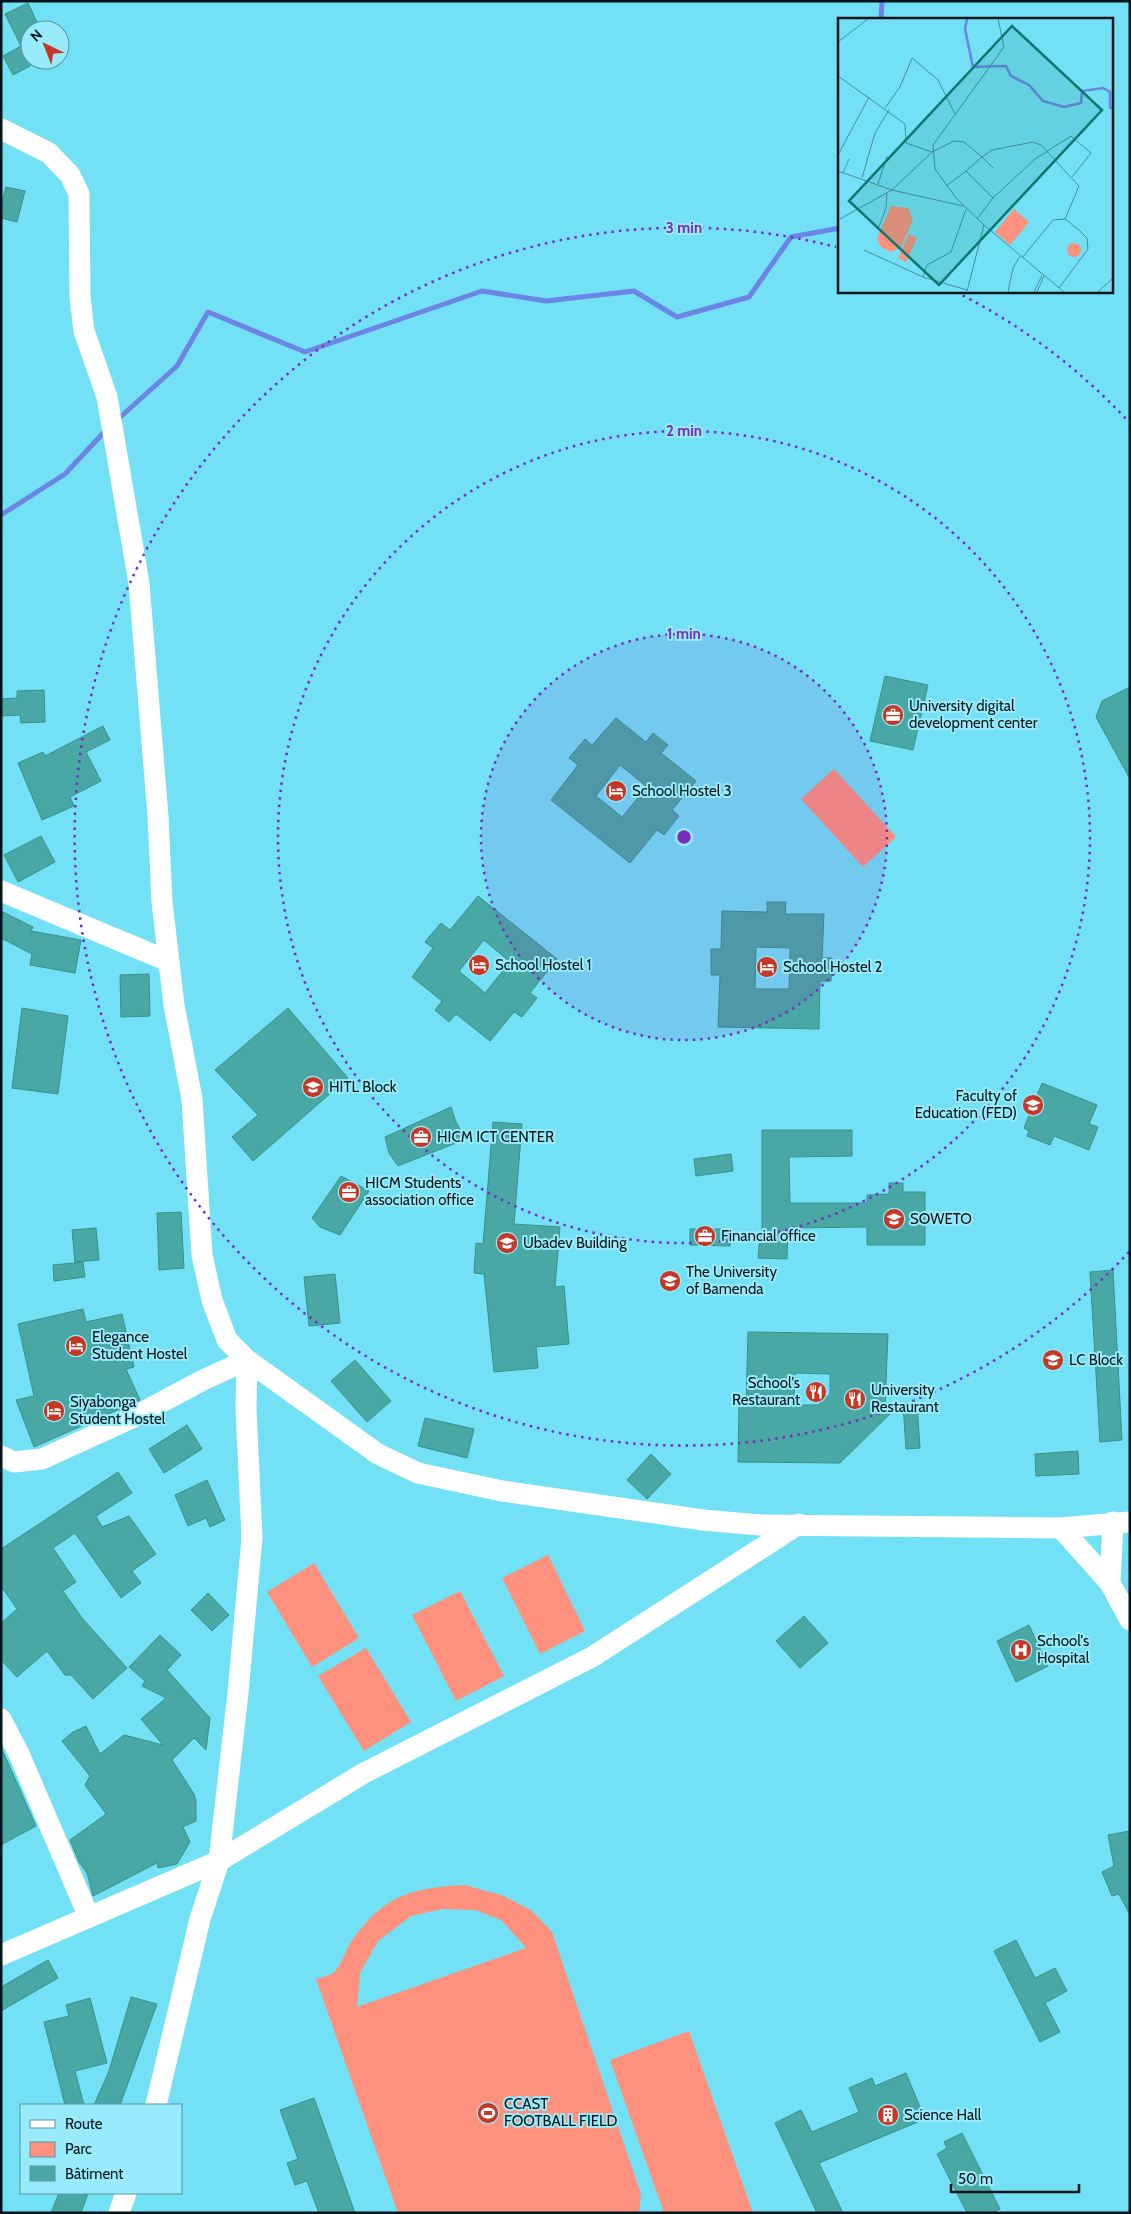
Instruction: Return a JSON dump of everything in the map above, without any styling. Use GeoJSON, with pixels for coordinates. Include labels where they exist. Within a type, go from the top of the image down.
{"type":"FeatureCollection","features":[{"type":"Feature","properties":{"kind":"street"},"geometry":{"type":"LineString","coordinates":[[1,129],[49,153],[70,175],[79,194],[80,297],[84,331],[107,397],[139,583],[158,816],[162,902],[174,1004],[192,1099],[202,1255],[212,1300],[227,1340],[247,1360],[378,1454],[418,1473],[502,1491],[703,1520],[760,1525],[1061,1528],[1122,1522],[1110,1583]]}},
{"type":"Feature","properties":{"kind":"street"},"geometry":{"type":"LineString","coordinates":[[1,891],[168,961]]}},
{"type":"Feature","properties":{"kind":"street"},"geometry":{"type":"LineString","coordinates":[[1,1456],[14,1462],[42,1459],[132,1418],[203,1380],[247,1360]]}},
{"type":"Feature","properties":{"kind":"street"},"geometry":{"type":"LineString","coordinates":[[156,2104],[200,1919],[219,1861],[238,1693],[252,1538],[246,1409],[247,1360]]}},
{"type":"Feature","properties":{"kind":"street"},"geometry":{"type":"LineString","coordinates":[[1,1955],[219,1861],[364,1773],[592,1658],[799,1524]]}},
{"type":"Feature","properties":{"kind":"street"},"geometry":{"type":"LineString","coordinates":[[1061,1528],[1110,1583],[1130,1620]]}},
{"type":"Feature","properties":{"kind":"street"},"geometry":{"type":"LineString","coordinates":[[1,1719],[19,1754],[89,1917]]}},
{"type":"Feature","properties":{"kind":"street"},"geometry":{"type":"LineString","coordinates":[[119,2213],[126,2194]]}},
{"type":"Feature","properties":{"kind":"green space"},"geometry":{"type":"Polygon","coordinates":[[[834,769],[896,837],[863,867],[801,799],[834,769]]]}},
{"type":"Feature","properties":{"kind":"green space"},"geometry":{"type":"Polygon","coordinates":[[[548,1555],[585,1631],[540,1654],[502,1578],[548,1555]]]}},
{"type":"Feature","properties":{"kind":"green space"},"geometry":{"type":"Polygon","coordinates":[[[314,1563],[359,1638],[312,1667],[267,1592],[314,1563]]]}},
{"type":"Feature","properties":{"kind":"green space"},"geometry":{"type":"Polygon","coordinates":[[[460,1591],[504,1676],[456,1701],[412,1615],[460,1591]]]}},
{"type":"Feature","properties":{"kind":"green space"},"geometry":{"type":"Polygon","coordinates":[[[366,1648],[411,1722],[364,1751],[318,1676],[366,1648]]]}},
{"type":"Feature","properties":{"kind":"green space","name":"CCAST FOOTBALL FIELD"},"geometry":{"type":"Polygon","coordinates":[[[465,1885],[504,1896],[532,1911],[552,1932],[641,2194],[639,2213],[611,2213],[610,2211],[604,2213],[398,2213],[316,1979],[334,1972],[365,1924],[389,1903],[415,1892],[447,1886],[465,1885]],[[442,1909],[411,1916],[378,1941],[360,1973],[357,2007],[526,1948],[501,1920],[475,1910],[442,1909]]]}},
{"type":"Feature","properties":{"kind":"green space"},"geometry":{"type":"Polygon","coordinates":[[[689,2031],[753,2213],[664,2213],[610,2060],[689,2031]]]}},
{"type":"Feature","properties":{"kind":"building"},"geometry":{"type":"Polygon","coordinates":[[[28,3],[36,20],[20,20],[20,44],[5,14],[28,3]]]}},
{"type":"Feature","properties":{"kind":"building"},"geometry":{"type":"Polygon","coordinates":[[[20,47],[20,70],[22,70],[13,75],[3,56],[20,47]]]}},
{"type":"Feature","properties":{"kind":"building"},"geometry":{"type":"Polygon","coordinates":[[[6,187],[25,191],[17,222],[1,218],[1,205],[6,187]]]}},
{"type":"Feature","properties":{"kind":"building"},"geometry":{"type":"Polygon","coordinates":[[[885,676],[928,685],[913,750],[870,741],[885,676]]]}},
{"type":"Feature","properties":{"kind":"building"},"geometry":{"type":"Polygon","coordinates":[[[1130,687],[1130,779],[1096,717],[1102,701],[1130,687]]]}},
{"type":"Feature","properties":{"kind":"building"},"geometry":{"type":"Polygon","coordinates":[[[44,690],[45,722],[21,723],[20,715],[1,716],[1,699],[17,698],[17,691],[44,690]]]}},
{"type":"Feature","properties":{"kind":"building"},"geometry":{"type":"Polygon","coordinates":[[[616,718],[646,742],[653,733],[668,745],[661,753],[696,781],[672,810],[679,816],[664,835],[657,830],[630,863],[551,800],[578,765],[569,758],[585,739],[592,745],[616,718]],[[620,765],[596,796],[622,817],[647,787],[620,765]]]}},
{"type":"Feature","properties":{"kind":"building"},"geometry":{"type":"Polygon","coordinates":[[[103,726],[110,740],[86,752],[101,781],[70,797],[74,806],[42,820],[18,763],[43,752],[45,756],[103,726]]]}},
{"type":"Feature","properties":{"kind":"building"},"geometry":{"type":"Polygon","coordinates":[[[41,836],[55,862],[18,882],[4,855],[41,836]]]}},
{"type":"Feature","properties":{"kind":"building"},"geometry":{"type":"Polygon","coordinates":[[[478,896],[557,959],[530,993],[537,998],[522,1017],[514,1012],[490,1041],[456,1014],[449,1022],[435,1010],[442,1001],[412,977],[433,948],[425,942],[441,923],[450,930],[478,896]],[[484,940],[459,971],[485,993],[510,962],[484,940]]]}},
{"type":"Feature","properties":{"kind":"building"},"geometry":{"type":"Polygon","coordinates":[[[767,902],[786,902],[785,914],[824,914],[822,958],[832,958],[831,981],[820,981],[819,1029],[718,1027],[720,975],[711,975],[711,949],[721,949],[722,911],[767,912],[767,902]],[[756,947],[755,989],[789,989],[790,948],[756,947]]]}},
{"type":"Feature","properties":{"kind":"building"},"geometry":{"type":"Polygon","coordinates":[[[1,911],[33,927],[31,931],[81,940],[75,973],[30,965],[32,954],[1,938],[1,911]]]}},
{"type":"Feature","properties":{"kind":"building"},"geometry":{"type":"Polygon","coordinates":[[[149,974],[150,1016],[121,1017],[120,975],[149,974]]]}},
{"type":"Feature","properties":{"kind":"building"},"geometry":{"type":"Polygon","coordinates":[[[22,1008],[68,1016],[58,1094],[12,1088],[22,1008]]]}},
{"type":"Feature","properties":{"kind":"building"},"geometry":{"type":"Polygon","coordinates":[[[288,1008],[348,1078],[253,1161],[232,1137],[258,1115],[215,1070],[288,1008]]]}},
{"type":"Feature","properties":{"kind":"building"},"geometry":{"type":"Polygon","coordinates":[[[1042,1083],[1097,1105],[1089,1124],[1098,1127],[1089,1150],[1054,1136],[1050,1145],[1027,1136],[1029,1131],[1024,1128],[1042,1083]]]}},
{"type":"Feature","properties":{"kind":"building"},"geometry":{"type":"Polygon","coordinates":[[[451,1107],[456,1122],[466,1139],[398,1166],[389,1153],[385,1137],[451,1107]]]}},
{"type":"Feature","properties":{"kind":"building"},"geometry":{"type":"Polygon","coordinates":[[[493,1122],[522,1124],[514,1224],[560,1227],[555,1287],[564,1286],[569,1344],[536,1347],[538,1368],[494,1372],[484,1274],[474,1273],[476,1243],[483,1244],[493,1122]]]}},
{"type":"Feature","properties":{"kind":"building"},"geometry":{"type":"Polygon","coordinates":[[[762,1130],[852,1130],[852,1156],[789,1157],[790,1203],[867,1203],[867,1195],[889,1194],[889,1183],[903,1183],[903,1192],[925,1192],[925,1245],[867,1245],[867,1227],[788,1228],[787,1259],[758,1258],[760,1237],[762,1237],[762,1130]]]}},
{"type":"Feature","properties":{"kind":"building"},"geometry":{"type":"Polygon","coordinates":[[[731,1154],[733,1171],[696,1176],[694,1159],[731,1154]]]}},
{"type":"Feature","properties":{"kind":"building"},"geometry":{"type":"Polygon","coordinates":[[[341,1176],[369,1191],[340,1235],[320,1227],[312,1218],[341,1176]]]}},
{"type":"Feature","properties":{"kind":"building"},"geometry":{"type":"Polygon","coordinates":[[[181,1212],[184,1268],[159,1270],[157,1213],[181,1212]]]}},
{"type":"Feature","properties":{"kind":"building"},"geometry":{"type":"Polygon","coordinates":[[[96,1228],[99,1260],[75,1262],[72,1230],[96,1228]]]}},
{"type":"Feature","properties":{"kind":"building"},"geometry":{"type":"Polygon","coordinates":[[[690,1229],[730,1229],[730,1246],[690,1245],[690,1229]]]}},
{"type":"Feature","properties":{"kind":"building"},"geometry":{"type":"Polygon","coordinates":[[[83,1262],[85,1277],[54,1281],[53,1265],[83,1262]]]}},
{"type":"Feature","properties":{"kind":"building"},"geometry":{"type":"Polygon","coordinates":[[[1113,1270],[1122,1440],[1100,1442],[1090,1272],[1113,1270]]]}},
{"type":"Feature","properties":{"kind":"building"},"geometry":{"type":"Polygon","coordinates":[[[335,1274],[340,1323],[309,1326],[304,1277],[335,1274]]]}},
{"type":"Feature","properties":{"kind":"building"},"geometry":{"type":"Polygon","coordinates":[[[83,1309],[86,1322],[122,1314],[134,1367],[126,1369],[140,1400],[34,1447],[16,1400],[34,1396],[18,1324],[83,1309]]]}},
{"type":"Feature","properties":{"kind":"building","name":"University Restaurant"},"geometry":{"type":"Polygon","coordinates":[[[748,1332],[888,1334],[885,1405],[899,1405],[840,1463],[738,1462],[739,1404],[746,1404],[748,1332]],[[795,1373],[794,1405],[818,1405],[830,1394],[830,1374],[795,1373]]]}},
{"type":"Feature","properties":{"kind":"building"},"geometry":{"type":"Polygon","coordinates":[[[355,1360],[391,1401],[367,1422],[331,1381],[355,1360]]]}},
{"type":"Feature","properties":{"kind":"building"},"geometry":{"type":"Polygon","coordinates":[[[917,1403],[920,1448],[906,1449],[903,1404],[917,1403]]]}},
{"type":"Feature","properties":{"kind":"building"},"geometry":{"type":"Polygon","coordinates":[[[425,1418],[474,1429],[467,1458],[418,1446],[425,1418]]]}},
{"type":"Feature","properties":{"kind":"building"},"geometry":{"type":"Polygon","coordinates":[[[187,1425],[202,1449],[164,1473],[149,1449],[187,1425]]]}},
{"type":"Feature","properties":{"kind":"building"},"geometry":{"type":"Polygon","coordinates":[[[1078,1451],[1079,1474],[1036,1476],[1035,1454],[1078,1451]]]}},
{"type":"Feature","properties":{"kind":"building"},"geometry":{"type":"Polygon","coordinates":[[[651,1454],[671,1474],[647,1499],[627,1480],[651,1454]]]}},
{"type":"Feature","properties":{"kind":"building"},"geometry":{"type":"Polygon","coordinates":[[[118,1472],[132,1493],[96,1516],[102,1527],[129,1516],[156,1554],[132,1571],[141,1583],[121,1598],[75,1533],[53,1548],[76,1582],[63,1591],[82,1618],[127,1668],[93,1699],[71,1675],[65,1675],[47,1651],[17,1677],[1,1660],[1,1623],[17,1609],[1,1586],[1,1549],[118,1472]]]}},
{"type":"Feature","properties":{"kind":"building"},"geometry":{"type":"Polygon","coordinates":[[[207,1480],[225,1520],[210,1527],[206,1518],[188,1526],[175,1495],[207,1480]]]}},
{"type":"Feature","properties":{"kind":"building"},"geometry":{"type":"Polygon","coordinates":[[[208,1593],[229,1615],[212,1631],[191,1610],[208,1593]]]}},
{"type":"Feature","properties":{"kind":"building"},"geometry":{"type":"Polygon","coordinates":[[[804,1616],[828,1643],[800,1668],[776,1641],[804,1616]]]}},
{"type":"Feature","properties":{"kind":"building"},"geometry":{"type":"Polygon","coordinates":[[[1029,1625],[1048,1666],[1016,1682],[997,1641],[1029,1625]]]}},
{"type":"Feature","properties":{"kind":"building"},"geometry":{"type":"Polygon","coordinates":[[[160,1635],[181,1655],[167,1670],[210,1718],[206,1750],[194,1738],[172,1760],[194,1794],[196,1821],[183,1827],[190,1842],[177,1864],[158,1868],[157,1863],[93,1896],[87,1873],[79,1862],[70,1840],[106,1814],[85,1785],[90,1776],[62,1741],[73,1732],[86,1726],[100,1754],[124,1735],[163,1745],[141,1719],[166,1698],[142,1686],[145,1681],[129,1667],[160,1635]]]}},
{"type":"Feature","properties":{"kind":"building"},"geometry":{"type":"Polygon","coordinates":[[[1,1747],[36,1826],[1,1845],[1,1747]]]}},
{"type":"Feature","properties":{"kind":"building"},"geometry":{"type":"Polygon","coordinates":[[[1130,1831],[1130,1915],[1119,1894],[1112,1896],[1102,1872],[1114,1866],[1108,1835],[1130,1831]]]}},
{"type":"Feature","properties":{"kind":"building"},"geometry":{"type":"Polygon","coordinates":[[[1016,1940],[1035,1978],[1055,1968],[1067,1991],[1045,2003],[1060,2032],[1040,2042],[994,1951],[1016,1940]]]}},
{"type":"Feature","properties":{"kind":"building"},"geometry":{"type":"Polygon","coordinates":[[[48,1960],[58,1978],[1,2011],[1,1987],[48,1960]]]}},
{"type":"Feature","properties":{"kind":"building"},"geometry":{"type":"Polygon","coordinates":[[[131,1997],[157,2004],[120,2104],[94,2104],[109,2071],[131,1997]]]}},
{"type":"Feature","properties":{"kind":"building"},"geometry":{"type":"Polygon","coordinates":[[[90,1998],[107,2063],[75,2071],[84,2104],[65,2104],[44,2022],[69,2016],[66,2005],[90,1998]]]}},
{"type":"Feature","properties":{"kind":"building"},"geometry":{"type":"Polygon","coordinates":[[[906,2073],[925,2119],[819,2163],[843,2213],[817,2213],[775,2123],[801,2110],[812,2132],[859,2112],[849,2088],[872,2078],[875,2086],[906,2073]]]}},
{"type":"Feature","properties":{"kind":"building"},"geometry":{"type":"Polygon","coordinates":[[[314,2098],[355,2213],[319,2213],[307,2181],[295,2185],[287,2163],[298,2159],[280,2110],[314,2098]]]}},
{"type":"Feature","properties":{"kind":"building"},"geometry":{"type":"Polygon","coordinates":[[[962,2133],[1000,2209],[992,2213],[967,2213],[937,2154],[947,2148],[944,2142],[962,2133]]]}},
{"type":"Feature","properties":{"kind":"building"},"geometry":{"type":"Polygon","coordinates":[[[59,2194],[88,2194],[81,2213],[51,2213],[59,2194]]]}},
{"type":"Feature","properties":{"kind":"waterway"},"geometry":{"type":"LineString","coordinates":[[881,18],[882,1]]}},
{"type":"Feature","properties":{"kind":"waterway"},"geometry":{"type":"LineString","coordinates":[[117,420],[177,366],[208,312],[305,352],[482,291],[546,301],[634,291],[677,317],[749,297],[791,237],[838,228]]}},
{"type":"Feature","properties":{"kind":"waterway"},"geometry":{"type":"LineString","coordinates":[[1,515],[65,474],[107,429]]}},
{"type":"Feature","properties":{"kind":"place","name":"University digital development center"},"geometry":{"type":"Point","coordinates":[893,715]}},
{"type":"Feature","properties":{"kind":"place","name":"School Hostel 3"},"geometry":{"type":"Point","coordinates":[616,791]}},
{"type":"Feature","properties":{"kind":"place","name":"School Hostel 1"},"geometry":{"type":"Point","coordinates":[479,965]}},
{"type":"Feature","properties":{"kind":"place","name":"School Hostel 2"},"geometry":{"type":"Point","coordinates":[767,967]}},
{"type":"Feature","properties":{"kind":"place","name":"HITL Block"},"geometry":{"type":"Point","coordinates":[313,1087]}},
{"type":"Feature","properties":{"kind":"place","name":"Faculty of Education (FED)"},"geometry":{"type":"Point","coordinates":[1033,1105]}},
{"type":"Feature","properties":{"kind":"place","name":"HICM ICT CENTER"},"geometry":{"type":"Point","coordinates":[421,1137]}},
{"type":"Feature","properties":{"kind":"place","name":"HICM Students association office"},"geometry":{"type":"Point","coordinates":[349,1192]}},
{"type":"Feature","properties":{"kind":"place","name":"SOWETO"},"geometry":{"type":"Point","coordinates":[894,1219]}},
{"type":"Feature","properties":{"kind":"place","name":"Financial office"},"geometry":{"type":"Point","coordinates":[705,1236]}},
{"type":"Feature","properties":{"kind":"place","name":"Ubadev Building"},"geometry":{"type":"Point","coordinates":[507,1243]}},
{"type":"Feature","properties":{"kind":"place","name":"The University of Bamenda"},"geometry":{"type":"Point","coordinates":[670,1281]}},
{"type":"Feature","properties":{"kind":"place","name":"Elegance Student Hostel"},"geometry":{"type":"Point","coordinates":[76,1346]}},
{"type":"Feature","properties":{"kind":"place","name":"LC Block"},"geometry":{"type":"Point","coordinates":[1053,1360]}},
{"type":"Feature","properties":{"kind":"place","name":"School's Restaurant"},"geometry":{"type":"Point","coordinates":[816,1392]}},
{"type":"Feature","properties":{"kind":"place","name":"University Restaurant"},"geometry":{"type":"Point","coordinates":[855,1399]}},
{"type":"Feature","properties":{"kind":"place","name":"Siyabonga Student Hostel"},"geometry":{"type":"Point","coordinates":[54,1411]}},
{"type":"Feature","properties":{"kind":"place","name":"School's Hospital"},"geometry":{"type":"Point","coordinates":[1021,1650]}},
{"type":"Feature","properties":{"kind":"place","name":"CCAST FOOTBALL FIELD"},"geometry":{"type":"Point","coordinates":[488,2113]}},
{"type":"Feature","properties":{"kind":"place","name":"Science Hall"},"geometry":{"type":"Point","coordinates":[888,2115]}}]}
